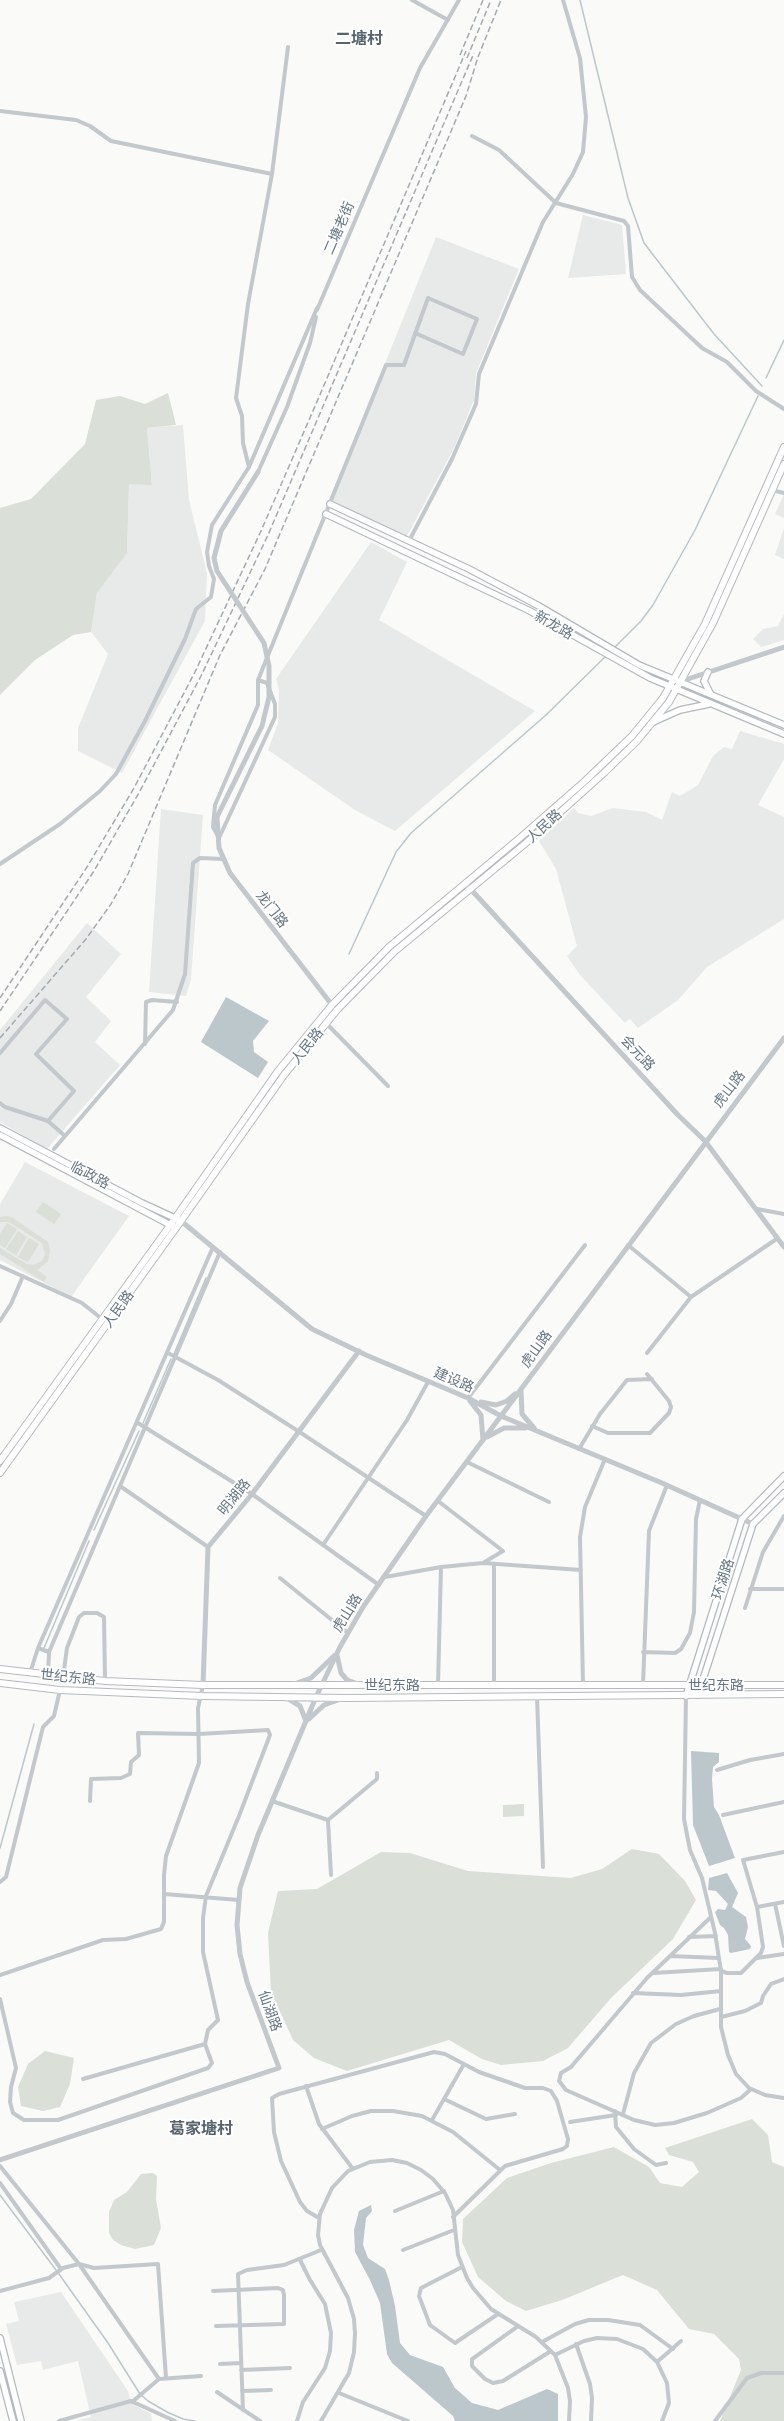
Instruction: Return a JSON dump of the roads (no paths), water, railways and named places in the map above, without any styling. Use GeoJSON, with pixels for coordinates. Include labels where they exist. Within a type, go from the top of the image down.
{"type":"FeatureCollection","features":[{"type":"Feature","properties":{"kind":"main road","name":"人民路"},"geometry":{"type":"LineString","coordinates":[[0,1473],[174,1226],[176,1217],[274,1077],[323,1020],[394,952],[605,762],[632,736],[663,698],[705,624],[784,446]]}},
{"type":"Feature","properties":{"kind":"main road","name":"人民路"},"geometry":{"type":"LineString","coordinates":[[0,1461],[102,1319],[174,1226],[181,1221],[323,1020],[332,1005],[389,947],[590,786],[637,741],[652,722],[682,681],[713,623],[784,464]]}},
{"type":"Feature","properties":{"kind":"main road","name":"新龙路"},"geometry":{"type":"LineString","coordinates":[[330,504],[409,541],[539,606],[630,660],[674,680],[682,681],[784,725]]}},
{"type":"Feature","properties":{"kind":"main road","name":"新龙路"},"geometry":{"type":"LineString","coordinates":[[326,514],[530,611],[626,666],[711,704],[784,734]]}},
{"type":"Feature","properties":{"kind":"main road"},"geometry":{"type":"LineString","coordinates":[[708,672],[704,681],[710,693]]}},
{"type":"Feature","properties":{"kind":"main road"},"geometry":{"type":"LineString","coordinates":[[652,722],[680,710],[711,704]]}},
{"type":"Feature","properties":{"kind":"main road","name":"临政路"},"geometry":{"type":"LineString","coordinates":[[0,1128],[22,1142],[174,1226]]}},
{"type":"Feature","properties":{"kind":"main road","name":"临政路"},"geometry":{"type":"LineString","coordinates":[[0,1135],[22,1142],[142,1202],[176,1217],[181,1221]]}},
{"type":"Feature","properties":{"kind":"main road","name":"环湖路"},"geometry":{"type":"LineString","coordinates":[[686,1696],[742,1519],[784,1476]]}},
{"type":"Feature","properties":{"kind":"main road","name":"环湖路"},"geometry":{"type":"LineString","coordinates":[[698,1695],[753,1524],[784,1493]]}},
{"type":"Feature","properties":{"kind":"main road","name":"世纪东路"},"geometry":{"type":"LineString","coordinates":[[0,1669],[105,1681],[203,1685],[494,1684],[784,1686]]}},
{"type":"Feature","properties":{"kind":"main road","name":"世纪东路"},"geometry":{"type":"LineString","coordinates":[[0,1683],[60,1690],[202,1696],[346,1698],[784,1694]]}},
{"type":"Feature","properties":{"kind":"main road"},"geometry":{"type":"LineString","coordinates":[[0,2338],[21,2421]]}},
{"type":"Feature","properties":{"kind":"main road"},"geometry":{"type":"LineString","coordinates":[[0,2371],[13,2421]]}},
{"type":"Feature","properties":{"kind":"street"},"geometry":{"type":"LineString","coordinates":[[412,0],[448,20]]}},
{"type":"Feature","properties":{"kind":"street","name":"二塘老街"},"geometry":{"type":"LineString","coordinates":[[258,472],[295,386],[310,343],[317,308],[420,68],[459,0]]}},
{"type":"Feature","properties":{"kind":"street"},"geometry":{"type":"LineString","coordinates":[[409,541],[452,458],[476,404],[479,374],[541,226],[556,203],[583,152],[586,117],[580,58],[563,0]]}},
{"type":"Feature","properties":{"kind":"street"},"geometry":{"type":"LineString","coordinates":[[249,467],[243,443],[242,416],[236,398],[248,304],[272,174],[288,47]]}},
{"type":"Feature","properties":{"kind":"street"},"geometry":{"type":"LineString","coordinates":[[0,111],[76,120],[90,126],[111,141],[272,174]]}},
{"type":"Feature","properties":{"kind":"street"},"geometry":{"type":"LineString","coordinates":[[472,136],[499,150],[556,203],[624,221],[628,226],[632,277],[640,290],[702,348],[729,364],[756,391],[784,410]]}},
{"type":"Feature","properties":{"kind":"street"},"geometry":{"type":"LineString","coordinates":[[219,838],[213,827],[215,805],[258,705],[258,680],[386,365],[404,365],[415,333],[428,298],[478,319],[463,354],[415,333]]}},
{"type":"Feature","properties":{"kind":"street"},"geometry":{"type":"LineString","coordinates":[[0,864],[72,814],[100,791],[116,774],[145,722],[185,639],[196,609],[212,597],[214,579],[209,566],[207,552],[212,525],[249,467],[317,308]]}},
{"type":"Feature","properties":{"kind":"street","name":"龙门路"},"geometry":{"type":"LineString","coordinates":[[258,472],[222,531],[214,558],[217,571],[264,643],[269,666],[269,697],[262,726],[217,817],[219,838],[223,859],[238,884],[332,1005]]}},
{"type":"Feature","properties":{"kind":"street"},"geometry":{"type":"LineString","coordinates":[[772,490],[784,493]]}},
{"type":"Feature","properties":{"kind":"street"},"geometry":{"type":"LineString","coordinates":[[682,681],[784,647]]}},
{"type":"Feature","properties":{"kind":"street"},"geometry":{"type":"LineString","coordinates":[[219,838],[275,717],[275,704],[267,683],[258,680]]}},
{"type":"Feature","properties":{"kind":"street"},"geometry":{"type":"LineString","coordinates":[[54,1149],[166,1019],[177,1002],[187,955],[193,863],[200,858],[223,859]]}},
{"type":"Feature","properties":{"kind":"street","name":"会元路"},"geometry":{"type":"LineString","coordinates":[[467,886],[705,1141],[784,1247]]}},
{"type":"Feature","properties":{"kind":"street"},"geometry":{"type":"LineString","coordinates":[[0,1053],[45,1000],[66,1019],[36,1054],[74,1091],[48,1121]]}},
{"type":"Feature","properties":{"kind":"street"},"geometry":{"type":"LineString","coordinates":[[145,1044],[146,1002],[152,1000],[177,1002]]}},
{"type":"Feature","properties":{"kind":"street"},"geometry":{"type":"LineString","coordinates":[[323,1020],[388,1086]]}},
{"type":"Feature","properties":{"kind":"street","name":"虎山路"},"geometry":{"type":"LineString","coordinates":[[322,1685],[337,1652],[348,1633],[426,1516],[502,1416],[705,1141],[784,1038]]}},
{"type":"Feature","properties":{"kind":"street"},"geometry":{"type":"LineString","coordinates":[[0,1103],[5,1108],[48,1121],[65,1136]]}},
{"type":"Feature","properties":{"kind":"street"},"geometry":{"type":"LineString","coordinates":[[757,1209],[784,1214]]}},
{"type":"Feature","properties":{"kind":"street","name":"建设路"},"geometry":{"type":"LineString","coordinates":[[181,1221],[312,1329],[428,1382],[468,1398],[502,1416],[667,1485],[753,1524]]}},
{"type":"Feature","properties":{"kind":"street"},"geometry":{"type":"LineString","coordinates":[[647,1353],[690,1298],[778,1238]]}},
{"type":"Feature","properties":{"kind":"street"},"geometry":{"type":"LineString","coordinates":[[468,1398],[585,1245]]}},
{"type":"Feature","properties":{"kind":"street"},"geometry":{"type":"LineString","coordinates":[[628,1245],[690,1298]]}},
{"type":"Feature","properties":{"kind":"street"},"geometry":{"type":"LineString","coordinates":[[30,1673],[38,1648],[138,1423],[213,1247]]}},
{"type":"Feature","properties":{"kind":"street"},"geometry":{"type":"LineString","coordinates":[[48,1675],[49,1652],[96,1539],[220,1252]]}},
{"type":"Feature","properties":{"kind":"street"},"geometry":{"type":"LineString","coordinates":[[0,1266],[82,1303],[102,1319]]}},
{"type":"Feature","properties":{"kind":"street"},"geometry":{"type":"LineString","coordinates":[[0,1321],[12,1304],[23,1276]]}},
{"type":"Feature","properties":{"kind":"street","name":"明湖路"},"geometry":{"type":"LineString","coordinates":[[208,1547],[252,1494],[359,1351]]}},
{"type":"Feature","properties":{"kind":"street"},"geometry":{"type":"LineString","coordinates":[[168,1353],[176,1356],[298,1431],[368,1476],[426,1516]]}},
{"type":"Feature","properties":{"kind":"street"},"geometry":{"type":"LineString","coordinates":[[592,1426],[608,1433],[650,1433],[669,1413],[671,1407],[669,1401],[647,1374]]}},
{"type":"Feature","properties":{"kind":"street"},"geometry":{"type":"LineString","coordinates":[[579,1448],[592,1426],[627,1380],[652,1379]]}},
{"type":"Feature","properties":{"kind":"street"},"geometry":{"type":"LineString","coordinates":[[323,1545],[407,1420],[428,1382]]}},
{"type":"Feature","properties":{"kind":"street"},"geometry":{"type":"LineString","coordinates":[[468,1398],[496,1405],[507,1401],[521,1389]]}},
{"type":"Feature","properties":{"kind":"street"},"geometry":{"type":"LineString","coordinates":[[521,1389],[520,1398],[522,1414],[528,1423],[537,1431]]}},
{"type":"Feature","properties":{"kind":"street"},"geometry":{"type":"LineString","coordinates":[[468,1398],[481,1415],[483,1440],[504,1428],[517,1427],[537,1431]]}},
{"type":"Feature","properties":{"kind":"street"},"geometry":{"type":"LineString","coordinates":[[138,1423],[252,1494],[379,1585]]}},
{"type":"Feature","properties":{"kind":"street"},"geometry":{"type":"LineString","coordinates":[[583,1685],[580,1537],[583,1512],[605,1459]]}},
{"type":"Feature","properties":{"kind":"street"},"geometry":{"type":"LineString","coordinates":[[467,1462],[550,1502]]}},
{"type":"Feature","properties":{"kind":"street"},"geometry":{"type":"LineString","coordinates":[[643,1685],[643,1652],[649,1531],[667,1485]]}},
{"type":"Feature","properties":{"kind":"street"},"geometry":{"type":"LineString","coordinates":[[0,1975],[103,1940],[126,1939],[159,1931],[164,1922],[166,1856],[197,1770],[199,1734],[198,1708],[202,1696],[203,1685],[208,1547],[120,1486]]}},
{"type":"Feature","properties":{"kind":"street"},"geometry":{"type":"LineString","coordinates":[[643,1652],[675,1653],[681,1650],[690,1633],[694,1612],[696,1519],[700,1500]]}},
{"type":"Feature","properties":{"kind":"street"},"geometry":{"type":"LineString","coordinates":[[438,1501],[503,1551],[483,1563]]}},
{"type":"Feature","properties":{"kind":"street"},"geometry":{"type":"LineString","coordinates":[[745,1608],[763,1552],[784,1516]]}},
{"type":"Feature","properties":{"kind":"street"},"geometry":{"type":"LineString","coordinates":[[88,1535],[96,1539]]}},
{"type":"Feature","properties":{"kind":"street"},"geometry":{"type":"LineString","coordinates":[[385,1577],[441,1567],[483,1563],[494,1565],[581,1570]]}},
{"type":"Feature","properties":{"kind":"street"},"geometry":{"type":"LineString","coordinates":[[494,1565],[494,1684]]}},
{"type":"Feature","properties":{"kind":"street"},"geometry":{"type":"LineString","coordinates":[[438,1685],[441,1567]]}},
{"type":"Feature","properties":{"kind":"street"},"geometry":{"type":"LineString","coordinates":[[280,1578],[348,1633]]}},
{"type":"Feature","properties":{"kind":"street"},"geometry":{"type":"LineString","coordinates":[[750,1589],[784,1589]]}},
{"type":"Feature","properties":{"kind":"street"},"geometry":{"type":"LineString","coordinates":[[63,1677],[67,1648],[79,1617],[84,1613],[96,1613],[104,1617],[105,1681]]}},
{"type":"Feature","properties":{"kind":"street"},"geometry":{"type":"LineString","coordinates":[[38,1648],[49,1652]]}},
{"type":"Feature","properties":{"kind":"street"},"geometry":{"type":"LineString","coordinates":[[293,1685],[311,1678],[337,1652]]}},
{"type":"Feature","properties":{"kind":"street"},"geometry":{"type":"LineString","coordinates":[[337,1652],[338,1665],[341,1673],[347,1680],[361,1685]]}},
{"type":"Feature","properties":{"kind":"street","name":"仙湖路"},"geometry":{"type":"LineString","coordinates":[[0,2160],[279,2068],[256,2010],[243,1968],[238,1939],[239,1900],[248,1862],[272,1801],[322,1685]]}},
{"type":"Feature","properties":{"kind":"street"},"geometry":{"type":"LineString","coordinates":[[0,1882],[6,1877],[42,1727],[54,1716],[60,1690]]}},
{"type":"Feature","properties":{"kind":"street"},"geometry":{"type":"LineString","coordinates":[[537,1696],[543,1866]]}},
{"type":"Feature","properties":{"kind":"street"},"geometry":{"type":"LineString","coordinates":[[686,1696],[684,1819],[690,1850],[702,1878],[716,1936],[721,1970],[720,2009],[731,2066],[742,2082],[752,2089],[773,2097],[784,2098]]}},
{"type":"Feature","properties":{"kind":"street"},"geometry":{"type":"LineString","coordinates":[[284,1697],[300,1706],[306,1722],[324,1704],[346,1698]]}},
{"type":"Feature","properties":{"kind":"street"},"geometry":{"type":"LineString","coordinates":[[0,1999],[16,2068],[11,2087],[10,2102],[14,2113],[24,2120],[58,2120],[208,2068],[212,2063],[205,2044],[208,2030],[218,2020],[203,1952],[203,1918],[206,1896],[232,1836],[270,1735],[268,1730],[199,1734],[138,1733],[139,1755],[131,1762],[130,1774],[121,1778],[91,1779],[90,1801]]}},
{"type":"Feature","properties":{"kind":"street"},"geometry":{"type":"LineString","coordinates":[[717,1770],[750,1760],[784,1754]]}},
{"type":"Feature","properties":{"kind":"street"},"geometry":{"type":"LineString","coordinates":[[328,1820],[377,1779],[377,1773]]}},
{"type":"Feature","properties":{"kind":"street"},"geometry":{"type":"LineString","coordinates":[[272,1801],[328,1820]]}},
{"type":"Feature","properties":{"kind":"street"},"geometry":{"type":"LineString","coordinates":[[723,1815],[784,1802]]}},
{"type":"Feature","properties":{"kind":"street"},"geometry":{"type":"LineString","coordinates":[[328,1820],[331,1875]]}},
{"type":"Feature","properties":{"kind":"street"},"geometry":{"type":"LineString","coordinates":[[653,1973],[721,1970],[727,1973],[741,1972],[757,1958],[763,1947],[757,1907],[744,1860],[784,1852]]}},
{"type":"Feature","properties":{"kind":"street"},"geometry":{"type":"LineString","coordinates":[[164,1894],[206,1896],[239,1900]]}},
{"type":"Feature","properties":{"kind":"street"},"geometry":{"type":"LineString","coordinates":[[757,1907],[784,1902]]}},
{"type":"Feature","properties":{"kind":"street"},"geometry":{"type":"LineString","coordinates":[[775,1904],[784,1946]]}},
{"type":"Feature","properties":{"kind":"street"},"geometry":{"type":"LineString","coordinates":[[711,1917],[633,1993],[571,2068],[561,2073],[559,2079],[561,2085],[566,2090],[615,2113],[623,2114],[647,2124],[674,2123],[725,2106],[741,2098],[752,2089]]}},
{"type":"Feature","properties":{"kind":"street"},"geometry":{"type":"LineString","coordinates":[[689,1937],[716,1936]]}},
{"type":"Feature","properties":{"kind":"street"},"geometry":{"type":"LineString","coordinates":[[757,1958],[784,1954]]}},
{"type":"Feature","properties":{"kind":"street"},"geometry":{"type":"LineString","coordinates":[[670,1956],[719,1958]]}},
{"type":"Feature","properties":{"kind":"street"},"geometry":{"type":"LineString","coordinates":[[721,2016],[744,2011],[762,2003],[771,1984],[784,1979]]}},
{"type":"Feature","properties":{"kind":"street"},"geometry":{"type":"LineString","coordinates":[[633,1993],[681,1995],[721,1991]]}},
{"type":"Feature","properties":{"kind":"street"},"geometry":{"type":"LineString","coordinates":[[623,2114],[634,2073],[651,2043],[676,2024],[694,2016],[720,2009]]}},
{"type":"Feature","properties":{"kind":"street"},"geometry":{"type":"LineString","coordinates":[[83,2079],[205,2044]]}},
{"type":"Feature","properties":{"kind":"street"},"geometry":{"type":"LineString","coordinates":[[319,2218],[305,2209],[284,2168],[275,2138],[271,2104],[272,2098],[275,2095],[306,2086],[434,2052],[445,2054],[473,2070],[526,2088],[546,2089],[551,2091],[557,2100],[567,2136],[565,2148],[518,2161],[500,2170],[453,2217]]}},
{"type":"Feature","properties":{"kind":"street"},"geometry":{"type":"LineString","coordinates":[[432,2120],[464,2064]]}},
{"type":"Feature","properties":{"kind":"street"},"geometry":{"type":"LineString","coordinates":[[306,2086],[313,2111],[322,2129],[353,2169]]}},
{"type":"Feature","properties":{"kind":"street"},"geometry":{"type":"LineString","coordinates":[[444,2099],[486,2119],[515,2114]]}},
{"type":"Feature","properties":{"kind":"street"},"geometry":{"type":"LineString","coordinates":[[322,2129],[352,2116],[371,2111],[404,2112],[432,2120],[453,2132],[500,2170]]}},
{"type":"Feature","properties":{"kind":"street"},"geometry":{"type":"LineString","coordinates":[[570,2122],[615,2113]]}},
{"type":"Feature","properties":{"kind":"street"},"geometry":{"type":"LineString","coordinates":[[615,2113],[616,2127],[634,2149],[656,2165],[666,2163]]}},
{"type":"Feature","properties":{"kind":"street"},"geometry":{"type":"LineString","coordinates":[[321,2421],[339,2393],[352,2360],[355,2338],[354,2319],[345,2290],[321,2250],[318,2235],[319,2218],[322,2207],[332,2188],[342,2176],[353,2169],[374,2161],[398,2161],[428,2174],[444,2191],[451,2204],[458,2255],[462,2267],[473,2288],[498,2314],[542,2342],[555,2355],[568,2388],[570,2401],[569,2421]]}},
{"type":"Feature","properties":{"kind":"street"},"geometry":{"type":"LineString","coordinates":[[0,2166],[79,2264],[159,2378]]}},
{"type":"Feature","properties":{"kind":"street"},"geometry":{"type":"LineString","coordinates":[[0,2184],[61,2269]]}},
{"type":"Feature","properties":{"kind":"street"},"geometry":{"type":"LineString","coordinates":[[395,2211],[444,2191]]}},
{"type":"Feature","properties":{"kind":"street"},"geometry":{"type":"LineString","coordinates":[[403,2250],[454,2230]]}},
{"type":"Feature","properties":{"kind":"street"},"geometry":{"type":"LineString","coordinates":[[243,2410],[238,2276],[241,2271],[275,2267],[300,2260],[321,2250]]}},
{"type":"Feature","properties":{"kind":"street"},"geometry":{"type":"LineString","coordinates":[[297,2421],[303,2402],[325,2368],[331,2333],[325,2304],[307,2276],[300,2260]]}},
{"type":"Feature","properties":{"kind":"street"},"geometry":{"type":"LineString","coordinates":[[0,2291],[49,2278],[61,2269],[79,2264],[94,2268],[158,2264],[166,2378]]}},
{"type":"Feature","properties":{"kind":"street"},"geometry":{"type":"LineString","coordinates":[[462,2267],[421,2288],[419,2296],[430,2324],[455,2343],[498,2314]]}},
{"type":"Feature","properties":{"kind":"street"},"geometry":{"type":"LineString","coordinates":[[213,2291],[282,2289],[285,2321],[281,2324],[216,2326]]}},
{"type":"Feature","properties":{"kind":"street"},"geometry":{"type":"LineString","coordinates":[[542,2342],[560,2330],[582,2322],[621,2320],[646,2329],[673,2349]]}},
{"type":"Feature","properties":{"kind":"street"},"geometry":{"type":"LineString","coordinates":[[518,2326],[472,2359],[472,2366],[484,2379],[493,2382],[506,2380],[551,2351]]}},
{"type":"Feature","properties":{"kind":"street"},"geometry":{"type":"LineString","coordinates":[[555,2355],[576,2344],[597,2338],[617,2339],[637,2346],[657,2362],[668,2383],[668,2408],[662,2421]]}},
{"type":"Feature","properties":{"kind":"street"},"geometry":{"type":"LineString","coordinates":[[657,2362],[681,2341]]}},
{"type":"Feature","properties":{"kind":"street"},"geometry":{"type":"LineString","coordinates":[[576,2344],[590,2384],[592,2398],[591,2421]]}},
{"type":"Feature","properties":{"kind":"street"},"geometry":{"type":"LineString","coordinates":[[220,2364],[241,2363]]}},
{"type":"Feature","properties":{"kind":"street"},"geometry":{"type":"LineString","coordinates":[[241,2370],[290,2368]]}},
{"type":"Feature","properties":{"kind":"street"},"geometry":{"type":"LineString","coordinates":[[715,2421],[747,2378],[761,2372],[784,2373]]}},
{"type":"Feature","properties":{"kind":"street"},"geometry":{"type":"LineString","coordinates":[[59,2421],[132,2402],[159,2378],[201,2376]]}},
{"type":"Feature","properties":{"kind":"street"},"geometry":{"type":"LineString","coordinates":[[242,2391],[271,2390]]}},
{"type":"Feature","properties":{"kind":"street"},"geometry":{"type":"LineString","coordinates":[[217,2392],[260,2421]]}},
{"type":"Feature","properties":{"kind":"street"},"geometry":{"type":"LineString","coordinates":[[339,2393],[408,2421]]}},
{"type":"Feature","properties":{"kind":"street"},"geometry":{"type":"LineString","coordinates":[[132,2402],[175,2421]]}},
{"type":"Feature","properties":{"kind":"waterway"},"geometry":{"type":"LineString","coordinates":[[580,0],[628,198],[644,243],[714,334],[762,386]]}},
{"type":"Feature","properties":{"kind":"waterway"},"geometry":{"type":"LineString","coordinates":[[766,378],[784,340]]}},
{"type":"Feature","properties":{"kind":"waterway"},"geometry":{"type":"LineString","coordinates":[[614,648],[641,621],[653,605],[695,530],[758,396]]}},
{"type":"Feature","properties":{"kind":"waterway"},"geometry":{"type":"LineString","coordinates":[[349,954],[396,852],[411,833],[546,715],[606,656]]}},
{"type":"Feature","properties":{"kind":"waterway"},"geometry":{"type":"LineString","coordinates":[[174,1354],[206,1278]]}},
{"type":"Feature","properties":{"kind":"waterway"},"geometry":{"type":"LineString","coordinates":[[143,1423],[171,1359]]}},
{"type":"Feature","properties":{"kind":"waterway"},"geometry":{"type":"LineString","coordinates":[[94,1530],[139,1431]]}},
{"type":"Feature","properties":{"kind":"waterway"},"geometry":{"type":"LineString","coordinates":[[44,1648],[89,1541]]}},
{"type":"Feature","properties":{"kind":"waterway"},"geometry":{"type":"LineString","coordinates":[[0,1848],[34,1724]]}},
{"type":"Feature","properties":{"kind":"waterway"},"geometry":{"type":"LineString","coordinates":[[0,2195],[56,2270]]}},
{"type":"Feature","properties":{"kind":"waterway"},"geometry":{"type":"LineString","coordinates":[[59,2274],[108,2343],[140,2394],[148,2401],[167,2412],[183,2419],[195,2421]]}},
{"type":"Feature","properties":{"kind":"railway"},"geometry":{"type":"LineString","coordinates":[[460,55],[483,0]]}},
{"type":"Feature","properties":{"kind":"railway"},"geometry":{"type":"LineString","coordinates":[[467,58],[491,0]]}},
{"type":"Feature","properties":{"kind":"railway"},"geometry":{"type":"LineString","coordinates":[[0,1038],[86,939],[111,904],[128,874],[220,655],[265,569],[466,96],[478,57],[501,0]]}},
{"type":"Feature","properties":{"kind":"railway"},"geometry":{"type":"LineString","coordinates":[[0,998],[87,867],[134,788],[195,672],[261,531],[466,51]]}},
{"type":"Feature","properties":{"kind":"railway"},"geometry":{"type":"LineString","coordinates":[[0,1011],[94,871],[140,791],[201,676],[268,535],[474,53]]}},
{"type":"Feature","properties":{"kind":"district","name":"二塘村"},"geometry":{"type":"Point","coordinates":[359,39]}},
{"type":"Feature","properties":{"kind":"district","name":"葛家塘村"},"geometry":{"type":"Point","coordinates":[201,2129]}}]}
